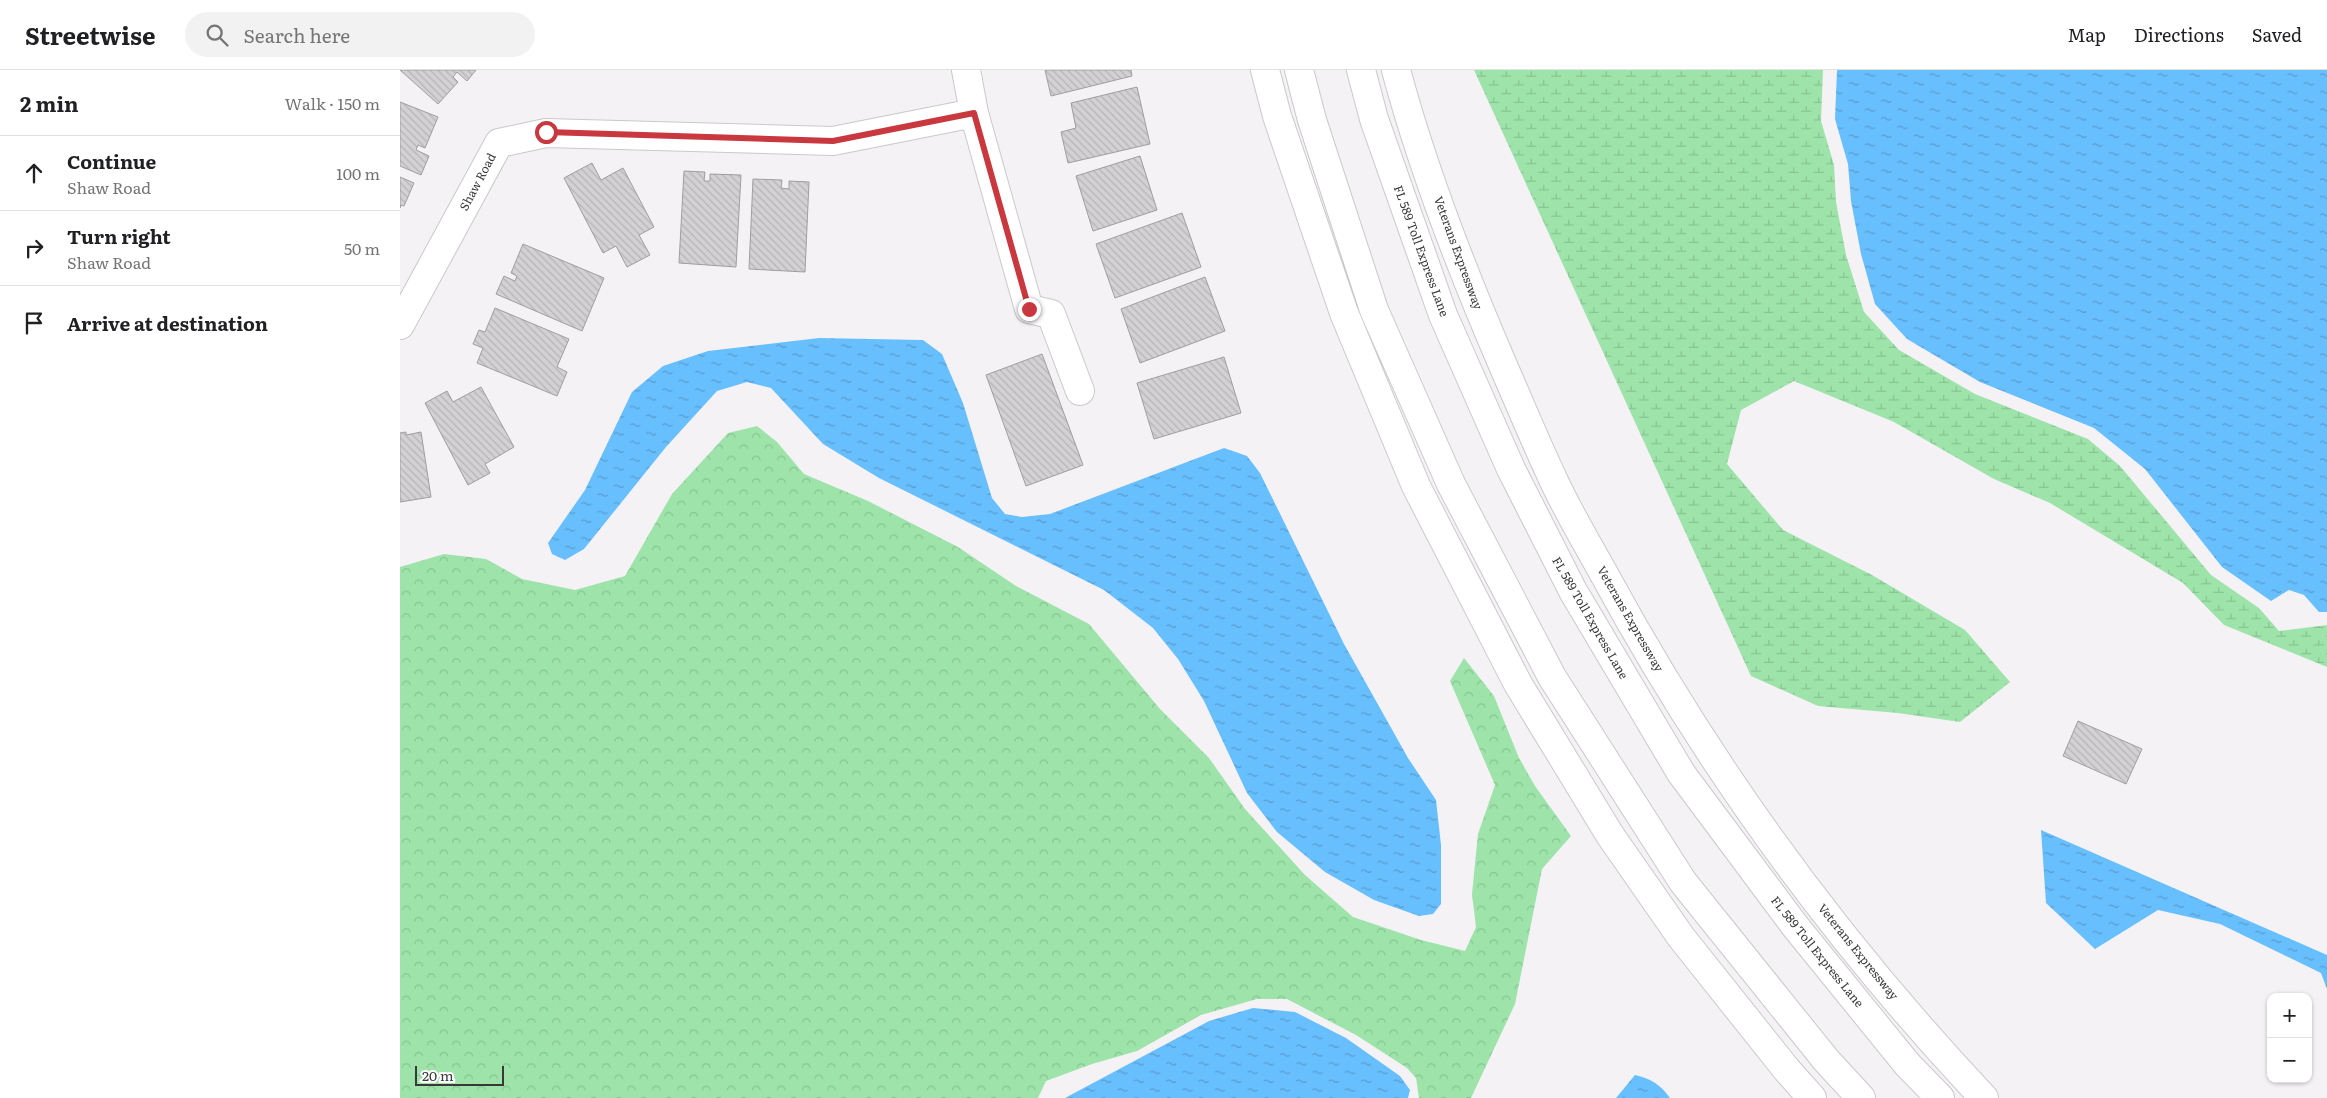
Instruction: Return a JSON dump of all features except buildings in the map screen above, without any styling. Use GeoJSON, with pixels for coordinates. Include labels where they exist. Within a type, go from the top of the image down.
{"type":"FeatureCollection","features":[{"type":"Feature","properties":{"kind":"main road"},"geometry":{"type":"LineString","coordinates":[[966,70],[974,113],[1029,309],[1050,314],[1080,391]]}},
{"type":"Feature","properties":{"kind":"main road"},"geometry":{"type":"LineString","coordinates":[[1265,70],[1277,116],[1348,323],[1416,486],[1518,684],[1610,834],[1682,936],[1787,1070],[1812,1098]]}},
{"type":"Feature","properties":{"kind":"main road"},"geometry":{"type":"LineString","coordinates":[[1299,70],[1312,120],[1374,310],[1451,484],[1552,677],[1683,882],[1826,1060],[1860,1098]]}},
{"type":"Feature","properties":{"kind":"main road","name":"FL 589 Toll Express Lane"},"geometry":{"type":"LineString","coordinates":[[1361,70],[1374,119],[1443,315],[1511,469],[1573,591],[1681,772],[1795,926],[1908,1064],[1940,1098]]}},
{"type":"Feature","properties":{"kind":"main road","name":"Veterans Expressway"},"geometry":{"type":"LineString","coordinates":[[1396,70],[1409,119],[1471,290],[1554,482],[1631,625],[1709,753],[1836,928],[1952,1064],[1984,1098]]}},
{"type":"Feature","properties":{"kind":"main road","name":"Shaw Road"},"geometry":{"type":"LineString","coordinates":[[400,325],[498,143],[546,132],[833,141],[974,113]]}},
{"type":"Feature","properties":{"kind":"green space"},"geometry":{"type":"Polygon","coordinates":[[[1474,70],[1823,70],[1821,121],[1834,165],[1836,202],[1846,255],[1864,312],[1899,350],[1975,394],[2088,439],[2120,466],[2211,575],[2259,608],[2279,631],[2327,625],[2327,667],[2224,625],[2183,583],[2050,503],[1994,479],[1894,422],[1794,381],[1741,410],[1727,464],[1783,530],[1872,575],[1965,630],[2010,682],[1960,722],[1898,713],[1818,706],[1751,676],[1474,70]]]}},
{"type":"Feature","properties":{"kind":"green space"},"geometry":{"type":"Polygon","coordinates":[[[757,426],[777,442],[804,474],[868,501],[958,547],[1016,586],[1089,624],[1160,709],[1209,758],[1245,809],[1305,875],[1353,917],[1421,940],[1465,951],[1476,927],[1472,894],[1478,834],[1495,785],[1450,681],[1464,658],[1494,696],[1519,758],[1535,786],[1571,836],[1542,869],[1515,1004],[1471,1098],[1419,1098],[1416,1078],[1407,1068],[1356,1035],[1287,999],[1257,999],[1201,1015],[1137,1051],[1092,1064],[1046,1081],[1038,1098],[400,1098],[400,567],[444,554],[486,559],[522,579],[575,590],[625,576],[672,494],[728,433],[757,426]]]}},
{"type":"Feature","properties":{"kind":"water"},"geometry":{"type":"Polygon","coordinates":[[[1837,70],[2327,70],[2327,612],[2319,612],[2304,595],[2289,590],[2271,601],[2222,567],[2145,469],[2094,428],[1980,382],[1907,339],[1875,304],[1861,254],[1851,201],[1848,164],[1835,119],[1837,70]]]}},
{"type":"Feature","properties":{"kind":"water"},"geometry":{"type":"Polygon","coordinates":[[[819,338],[923,340],[942,354],[963,403],[992,498],[1005,514],[1022,517],[1050,514],[1224,448],[1247,456],[1260,473],[1344,644],[1408,758],[1436,800],[1441,845],[1441,904],[1433,914],[1419,916],[1374,900],[1325,872],[1277,832],[1247,793],[1204,701],[1178,659],[1153,628],[1104,590],[879,478],[823,444],[771,388],[747,382],[717,391],[666,447],[584,549],[565,560],[552,554],[548,543],[585,490],[632,392],[663,366],[708,351],[819,338]]]}},
{"type":"Feature","properties":{"kind":"water"},"geometry":{"type":"Polygon","coordinates":[[[2041,830],[2327,955],[2327,989],[2321,973],[2220,924],[2158,910],[2095,949],[2046,903],[2041,830]]]}},
{"type":"Feature","properties":{"kind":"water"},"geometry":{"type":"Polygon","coordinates":[[[1253,1008],[1295,1012],[1346,1038],[1400,1076],[1410,1090],[1408,1098],[1065,1098],[1209,1021],[1253,1008]]]}},
{"type":"Feature","properties":{"kind":"water"},"geometry":{"type":"Polygon","coordinates":[[[1635,1075],[1655,1083],[1670,1098],[1616,1098],[1635,1075]]]}},
{"type":"Feature","properties":{"kind":"route"},"geometry":{"type":"LineString","coordinates":[[546,132],[833,141],[974,113],[1029,309]]}}]}
